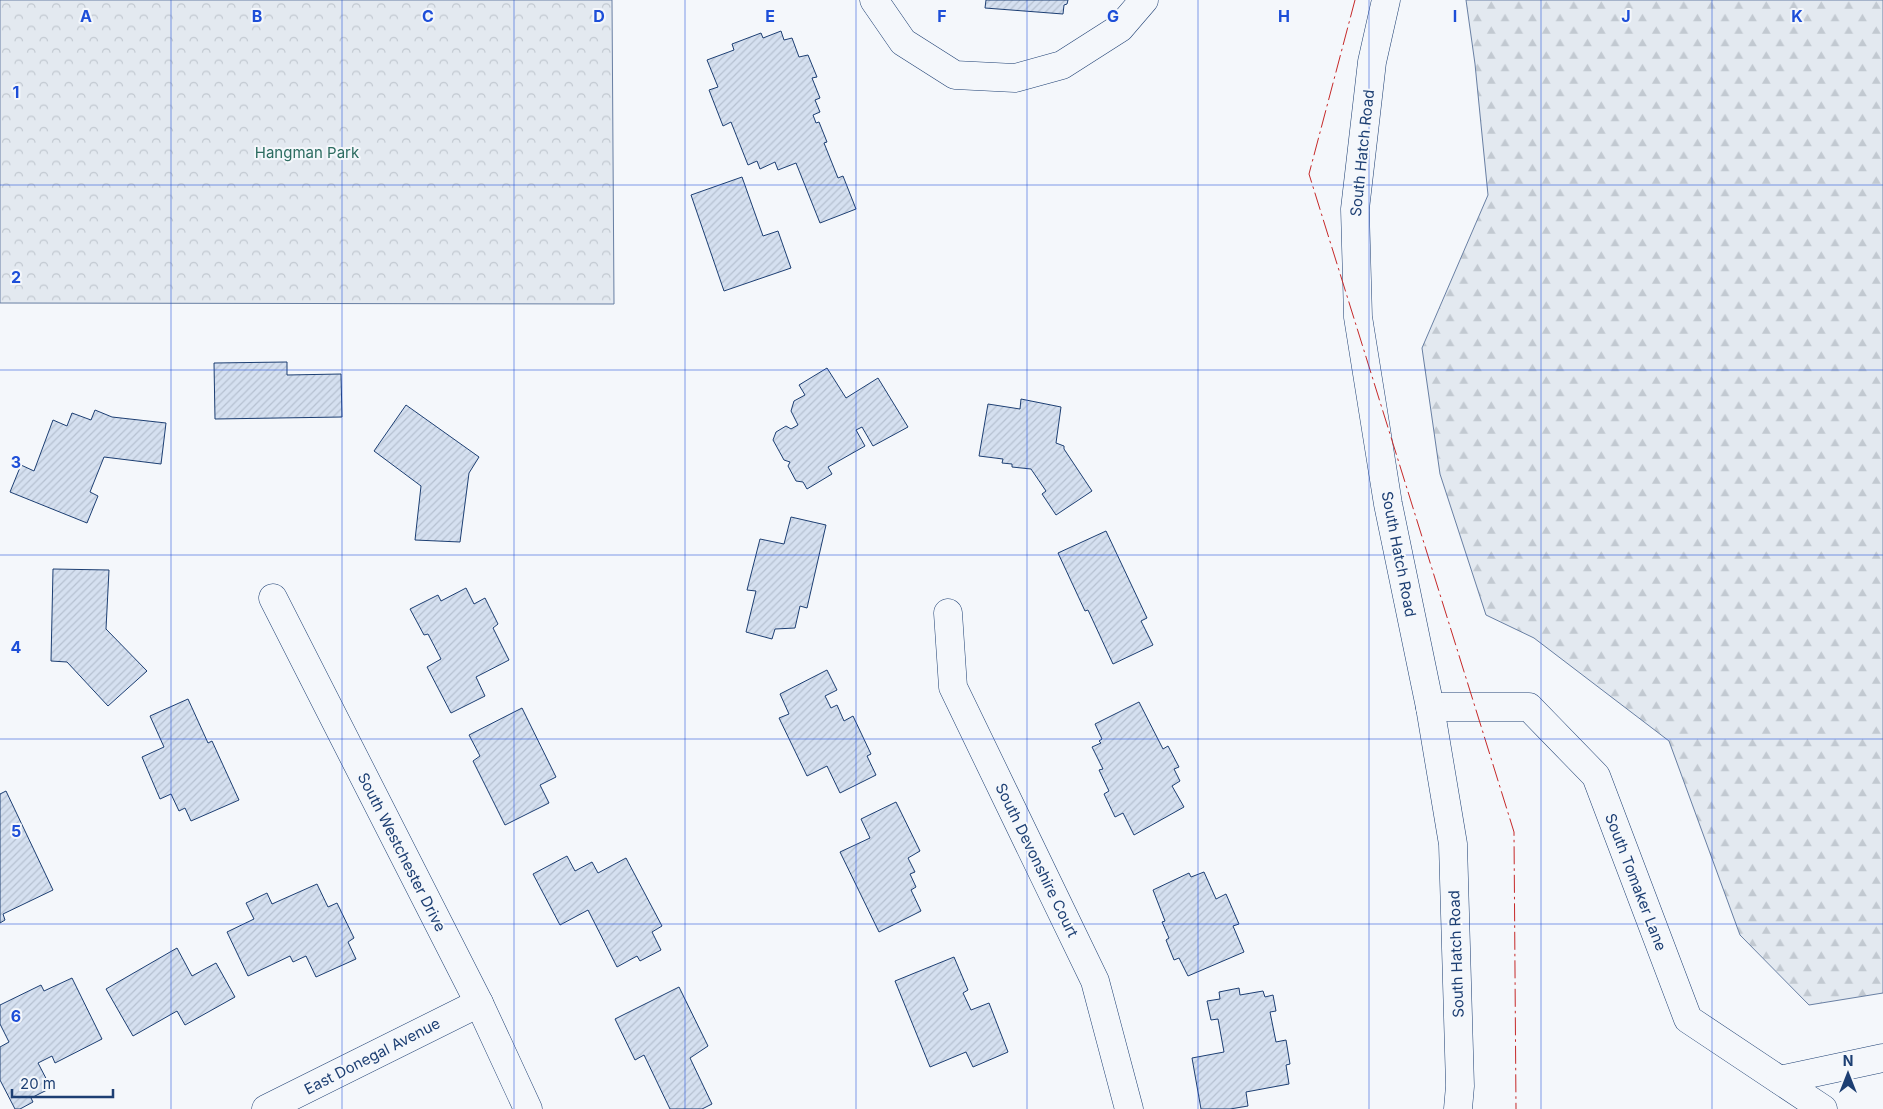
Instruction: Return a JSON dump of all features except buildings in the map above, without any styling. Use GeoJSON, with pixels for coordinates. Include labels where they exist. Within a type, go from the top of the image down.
{"type":"FeatureCollection","features":[{"type":"Feature","properties":{"kind":"street"},"geometry":{"type":"LineString","coordinates":[[874,0],[903,42],[955,75],[1015,78],[1062,65],[1120,28],[1144,0]]}},
{"type":"Feature","properties":{"kind":"street","name":"South Hatch Road"},"geometry":{"type":"LineString","coordinates":[[1386,0],[1372,62],[1355,209],[1358,317],[1388,504],[1430,707],[1453,844],[1460,1086],[1458,1109]]}},
{"type":"Feature","properties":{"kind":"street","name":"South Westchester Drive"},"geometry":{"type":"LineString","coordinates":[[273,598],[479,1003],[528,1109]]}},
{"type":"Feature","properties":{"kind":"street","name":"South Devonshire Court"},"geometry":{"type":"LineString","coordinates":[[948,613],[953,687],[1095,981],[1129,1109]]}},
{"type":"Feature","properties":{"kind":"street","name":"South Tomaker Lane"},"geometry":{"type":"LineString","coordinates":[[1430,707],[1529,707],[1596,776],[1688,1018],[1822,1109]]}},
{"type":"Feature","properties":{"kind":"street","name":"East Donegal Avenue"},"geometry":{"type":"LineString","coordinates":[[266,1109],[479,1003]]}},
{"type":"Feature","properties":{"kind":"street"},"geometry":{"type":"LineString","coordinates":[[1780,1080],[1883,1058]]}},
{"type":"Feature","properties":{"kind":"green space","name":"Hangman Park"},"geometry":{"type":"Polygon","coordinates":[[[0,0],[612,0],[614,304],[0,303],[0,0]]]}},
{"type":"Feature","properties":{"kind":"green space"},"geometry":{"type":"Polygon","coordinates":[[[1466,0],[1883,0],[1883,993],[1809,1005],[1740,935],[1669,741],[1534,638],[1486,615],[1440,474],[1422,348],[1488,195],[1475,64],[1466,0]]]}},
{"type":"Feature","properties":{"kind":"power"},"geometry":{"type":"LineString","coordinates":[[1355,0],[1309,174],[1514,832],[1516,1109]]}}]}
